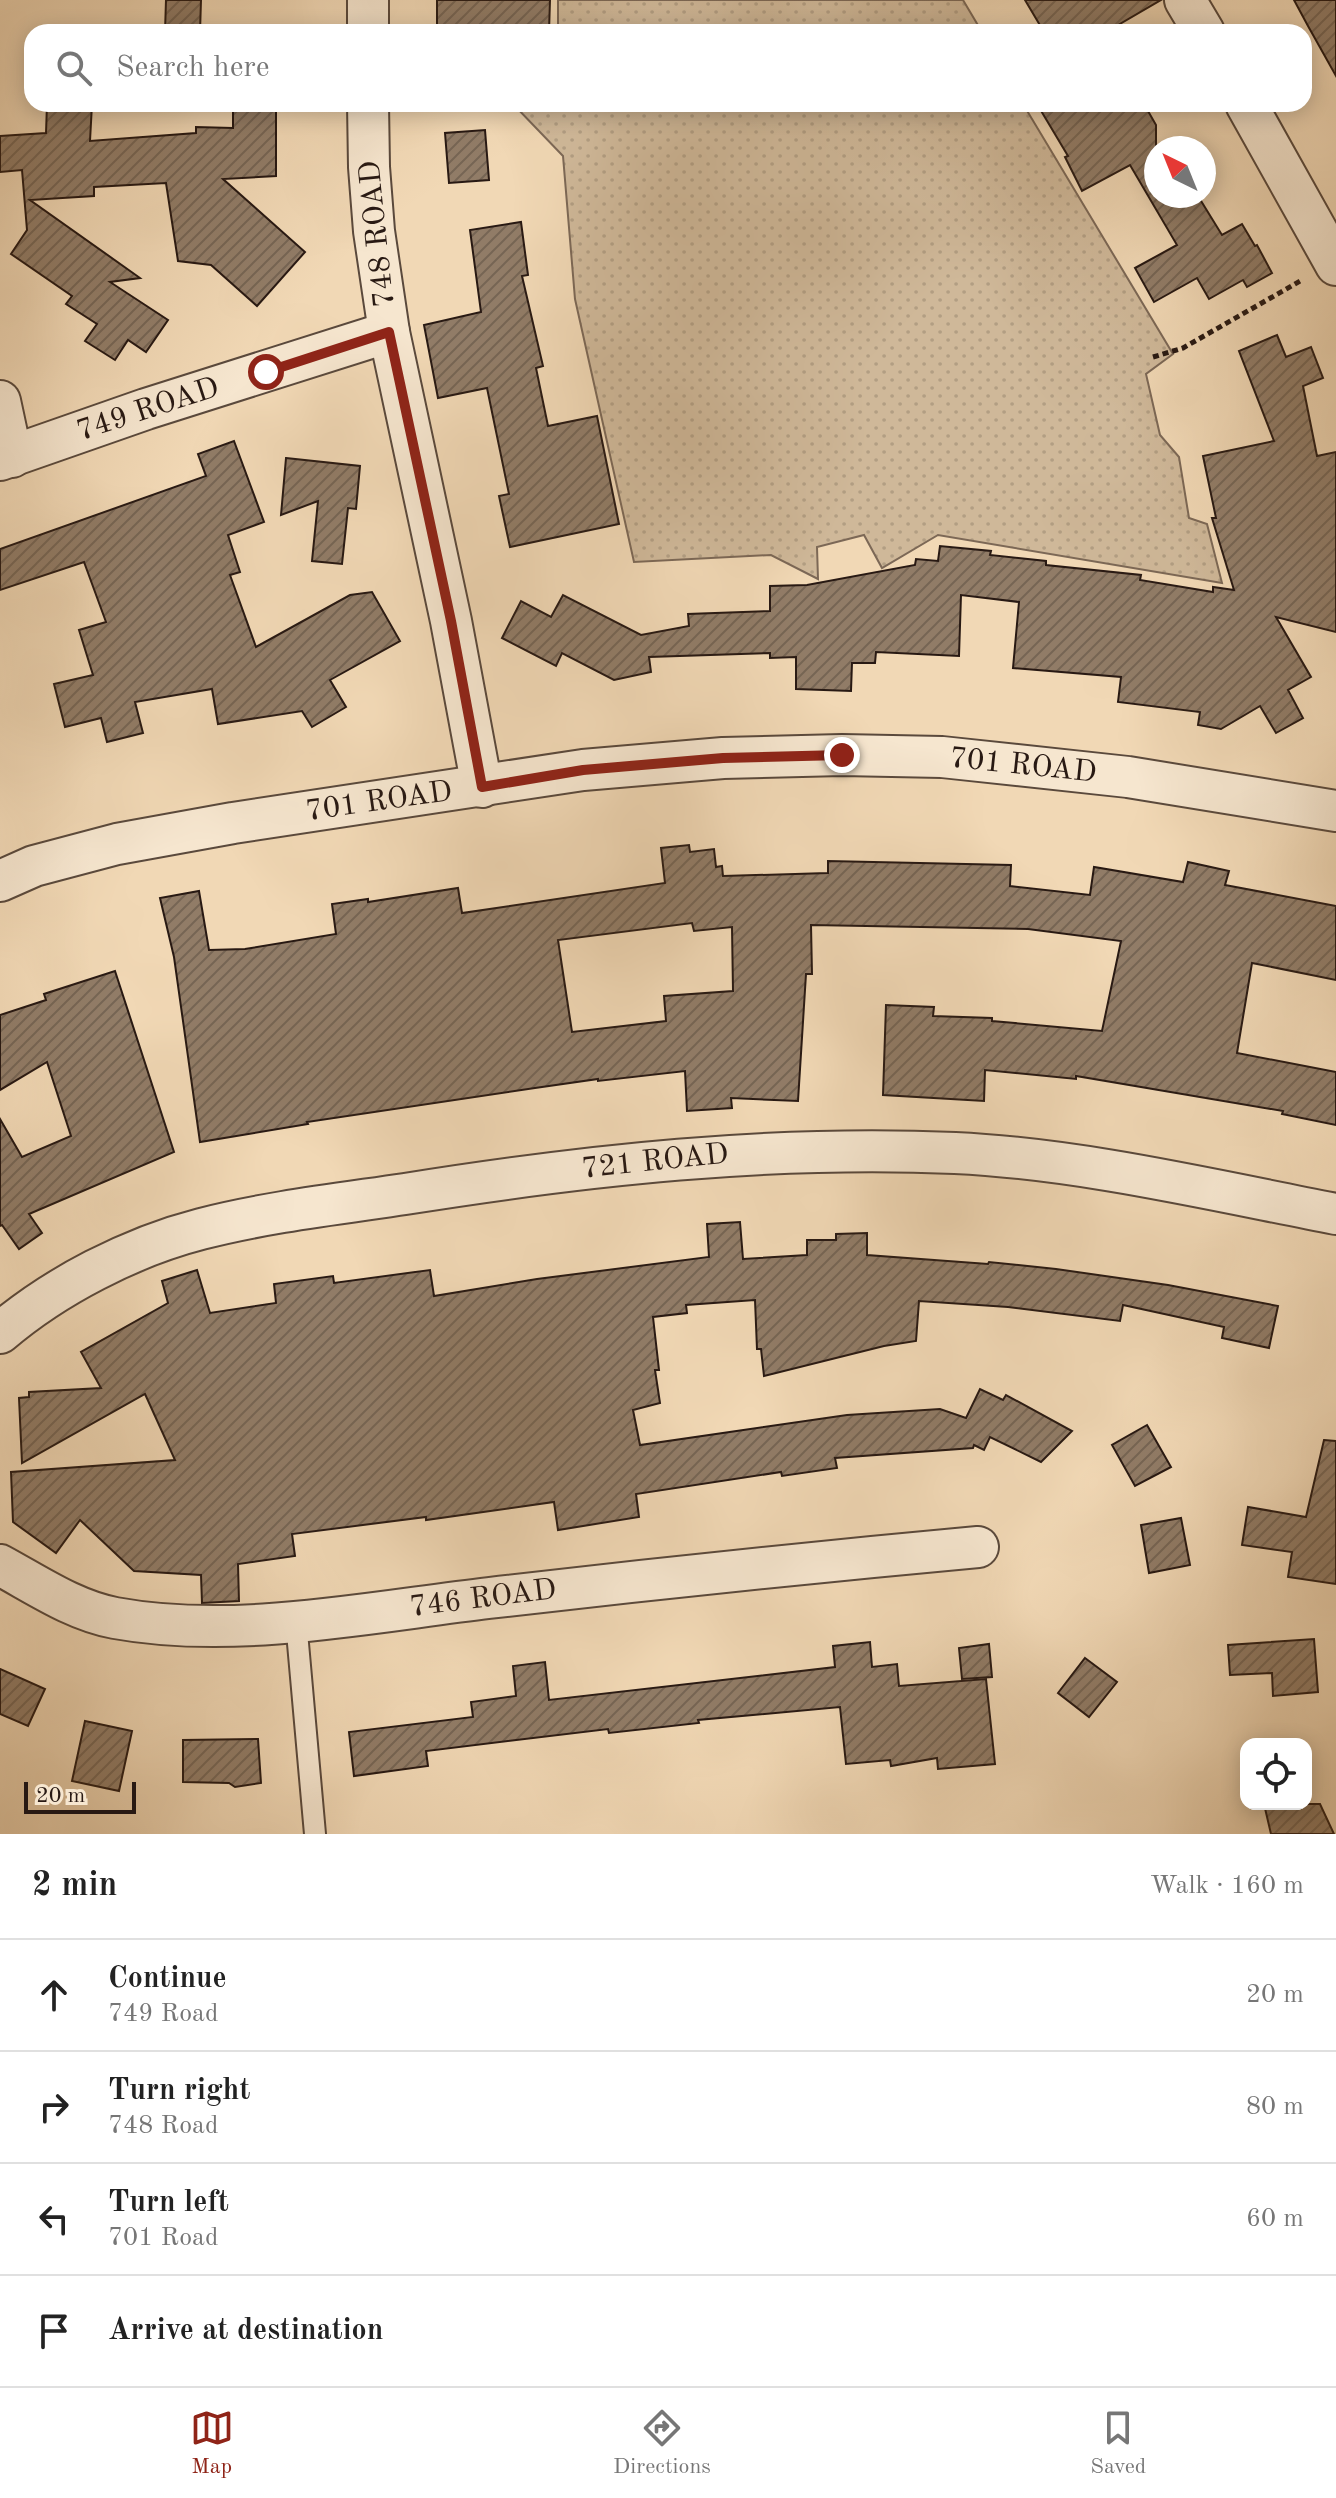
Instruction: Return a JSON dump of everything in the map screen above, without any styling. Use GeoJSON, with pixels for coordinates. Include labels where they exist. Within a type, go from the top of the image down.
{"type":"FeatureCollection","features":[{"type":"Feature","properties":{"kind":"street"},"geometry":{"type":"LineString","coordinates":[[368,0],[368,24]]}},
{"type":"Feature","properties":{"kind":"street"},"geometry":{"type":"LineString","coordinates":[[1185,0],[1199,24]]}},
{"type":"Feature","properties":{"kind":"street","name":"748 ROAD"},"geometry":{"type":"LineString","coordinates":[[368,112],[374,231],[389,332],[451,621],[482,787]]}},
{"type":"Feature","properties":{"kind":"street"},"geometry":{"type":"LineString","coordinates":[[1250,112],[1335,263]]}},
{"type":"Feature","properties":{"kind":"street","name":"749 ROAD"},"geometry":{"type":"LineString","coordinates":[[6,458],[146,409],[389,332]]}},
{"type":"Feature","properties":{"kind":"street"},"geometry":{"type":"LineString","coordinates":[[0,401],[6,458]]}},
{"type":"Feature","properties":{"kind":"street","name":"701 ROAD"},"geometry":{"type":"LineString","coordinates":[[0,881],[34,866],[117,844],[233,823],[583,770],[723,758],[842,755],[942,757],[1128,777],[1336,811]]}},
{"type":"Feature","properties":{"kind":"street","name":"721 ROAD"},"geometry":{"type":"LineString","coordinates":[[0,1333],[52,1294],[119,1259],[200,1229],[475,1183],[635,1163],[754,1153],[957,1153],[1132,1175],[1336,1214]]}},
{"type":"Feature","properties":{"kind":"street","name":"746 ROAD"},"geometry":{"type":"LineString","coordinates":[[0,1565],[65,1601],[114,1618],[182,1626],[265,1625],[708,1572],[978,1547]]}},
{"type":"Feature","properties":{"kind":"lane"},"geometry":{"type":"LineString","coordinates":[[296,1621],[315,1834]]}},
{"type":"Feature","properties":{"kind":"path"},"geometry":{"type":"LineString","coordinates":[[1153,357],[1183,348],[1335,263]]}},
{"type":"Feature","properties":{"kind":"shaded area"},"geometry":{"type":"Polygon","coordinates":[[[558,0],[963,0],[977,24],[558,24],[558,0]]]}},
{"type":"Feature","properties":{"kind":"shaded area"},"geometry":{"type":"Polygon","coordinates":[[[521,112],[1028,112],[1173,354],[1146,374],[1160,435],[1179,457],[1189,518],[1207,524],[1222,583],[938,535],[882,568],[864,535],[817,547],[818,579],[771,555],[634,562],[575,299],[563,156],[521,112]]]}},
{"type":"Feature","properties":{"kind":"building"},"geometry":{"type":"Polygon","coordinates":[[[166,0],[201,0],[200,24],[165,24],[166,0]]]}},
{"type":"Feature","properties":{"kind":"building"},"geometry":{"type":"Polygon","coordinates":[[[437,0],[550,0],[549,24],[437,24],[437,0]]]}},
{"type":"Feature","properties":{"kind":"building"},"geometry":{"type":"Polygon","coordinates":[[[1025,0],[1161,0],[1120,24],[1039,24],[1025,0]]]}},
{"type":"Feature","properties":{"kind":"building"},"geometry":{"type":"Polygon","coordinates":[[[1294,0],[1336,0],[1336,76],[1312,33],[1312,24],[1307,24],[1294,0]]]}},
{"type":"Feature","properties":{"kind":"building"},"geometry":{"type":"Polygon","coordinates":[[[47,112],[92,112],[90,141],[196,133],[196,127],[233,128],[233,112],[276,112],[276,176],[223,179],[305,252],[257,306],[211,265],[178,261],[166,183],[94,187],[94,196],[30,200],[140,278],[110,282],[168,320],[146,352],[128,340],[115,360],[85,341],[97,324],[66,304],[72,296],[11,254],[27,230],[22,170],[0,172],[0,136],[46,133],[47,112]]]}},
{"type":"Feature","properties":{"kind":"building"},"geometry":{"type":"Polygon","coordinates":[[[1042,112],[1149,112],[1156,125],[1156,136],[1144,136],[1144,189],[1130,165],[1082,191],[1065,157],[1068,156],[1042,112]]]}},
{"type":"Feature","properties":{"kind":"building"},"geometry":{"type":"Polygon","coordinates":[[[485,130],[489,180],[449,183],[445,133],[485,130]]]}},
{"type":"Feature","properties":{"kind":"building"},"geometry":{"type":"Polygon","coordinates":[[[1155,208],[1205,208],[1222,235],[1242,224],[1272,273],[1247,287],[1243,280],[1209,299],[1197,278],[1154,302],[1135,268],[1177,245],[1155,208]]]}},
{"type":"Feature","properties":{"kind":"building"},"geometry":{"type":"Polygon","coordinates":[[[521,222],[528,275],[522,276],[543,366],[536,368],[548,426],[597,416],[619,524],[510,547],[499,496],[509,494],[487,388],[438,398],[424,325],[481,312],[470,230],[521,222]]]}},
{"type":"Feature","properties":{"kind":"building"},"geometry":{"type":"Polygon","coordinates":[[[1277,335],[1286,357],[1311,347],[1323,378],[1303,386],[1317,456],[1336,452],[1336,632],[1276,617],[1311,677],[1288,690],[1303,718],[1276,733],[1260,706],[1221,729],[1198,725],[1200,712],[1118,702],[1121,677],[1013,668],[1019,602],[961,595],[959,656],[876,652],[875,663],[852,663],[851,691],[796,689],[796,657],[770,658],[770,653],[649,657],[651,672],[614,680],[562,653],[556,666],[502,638],[521,601],[551,617],[563,595],[641,635],[689,626],[688,614],[770,611],[770,586],[807,585],[915,565],[916,559],[938,561],[940,546],[991,551],[990,555],[1046,561],[1046,565],[1141,575],[1140,580],[1213,592],[1213,587],[1234,590],[1212,518],[1216,518],[1203,456],[1274,441],[1239,351],[1277,335]]]}},
{"type":"Feature","properties":{"kind":"building"},"geometry":{"type":"Polygon","coordinates":[[[234,441],[264,522],[228,535],[240,572],[230,575],[256,647],[350,595],[372,592],[400,641],[330,680],[346,707],[312,727],[302,711],[218,724],[212,689],[135,702],[143,733],[107,742],[101,718],[65,727],[54,684],[93,675],[79,630],[106,622],[84,562],[0,590],[0,549],[206,476],[198,454],[234,441]]]}},
{"type":"Feature","properties":{"kind":"building"},"geometry":{"type":"Polygon","coordinates":[[[286,458],[360,466],[356,509],[348,508],[342,564],[312,561],[318,501],[281,515],[286,458]]]}},
{"type":"Feature","properties":{"kind":"building"},"geometry":{"type":"Polygon","coordinates":[[[689,845],[690,852],[714,849],[716,867],[722,866],[723,876],[828,873],[828,861],[1011,865],[1010,886],[1090,895],[1094,867],[1183,882],[1188,862],[1229,871],[1225,885],[1336,906],[1336,980],[1252,963],[1237,1053],[1336,1072],[1336,1125],[1282,1114],[1283,1111],[1076,1076],[1076,1079],[985,1070],[984,1101],[883,1095],[886,1005],[934,1007],[933,1016],[992,1018],[992,1021],[1102,1031],[1121,941],[1028,929],[811,925],[812,974],[806,974],[798,1101],[731,1098],[732,1108],[687,1111],[685,1071],[535,1088],[307,1122],[200,1142],[174,957],[160,898],[199,891],[209,950],[245,949],[336,934],[332,904],[368,899],[368,902],[458,888],[462,913],[665,883],[661,848],[689,845]],[[692,923],[558,940],[572,1032],[666,1021],[664,996],[733,991],[732,927],[694,931],[692,923]]]}},
{"type":"Feature","properties":{"kind":"building"},"geometry":{"type":"Polygon","coordinates":[[[115,971],[174,1152],[29,1214],[42,1233],[19,1249],[0,1226],[0,1119],[22,1157],[71,1136],[47,1062],[0,1090],[0,1015],[46,1000],[44,994],[115,971]]]}},
{"type":"Feature","properties":{"kind":"building"},"geometry":{"type":"Polygon","coordinates":[[[740,1222],[743,1259],[807,1255],[807,1240],[836,1240],[836,1234],[867,1233],[867,1255],[1056,1269],[1168,1285],[1278,1306],[1269,1348],[1222,1338],[1224,1327],[1123,1305],[1120,1321],[1008,1307],[919,1301],[916,1341],[764,1376],[761,1349],[757,1349],[755,1300],[686,1305],[687,1313],[653,1317],[660,1403],[633,1410],[640,1445],[847,1415],[940,1409],[966,1418],[980,1389],[1003,1400],[1006,1395],[1072,1431],[1041,1462],[990,1437],[984,1450],[974,1445],[973,1448],[835,1458],[837,1468],[782,1476],[781,1472],[636,1494],[639,1517],[558,1530],[554,1502],[292,1534],[295,1556],[238,1564],[239,1601],[202,1603],[201,1575],[134,1571],[80,1520],[56,1553],[13,1522],[11,1472],[175,1460],[145,1394],[22,1463],[19,1398],[29,1397],[29,1392],[101,1388],[81,1352],[168,1303],[162,1281],[197,1270],[210,1313],[276,1303],[274,1284],[333,1276],[334,1283],[430,1270],[434,1296],[709,1257],[707,1224],[740,1222]]]}},
{"type":"Feature","properties":{"kind":"building"},"geometry":{"type":"Polygon","coordinates":[[[1147,1425],[1171,1467],[1135,1486],[1112,1445],[1147,1425]]]}},
{"type":"Feature","properties":{"kind":"building"},"geometry":{"type":"Polygon","coordinates":[[[1324,1440],[1336,1441],[1336,1584],[1288,1577],[1292,1552],[1242,1545],[1248,1507],[1306,1517],[1324,1440]]]}},
{"type":"Feature","properties":{"kind":"building"},"geometry":{"type":"Polygon","coordinates":[[[1181,1518],[1190,1565],[1149,1573],[1141,1525],[1181,1518]]]}},
{"type":"Feature","properties":{"kind":"building"},"geometry":{"type":"Polygon","coordinates":[[[1314,1639],[1318,1692],[1273,1696],[1272,1673],[1230,1675],[1228,1645],[1314,1639]]]}},
{"type":"Feature","properties":{"kind":"building"},"geometry":{"type":"Polygon","coordinates":[[[870,1642],[872,1667],[897,1664],[899,1686],[986,1679],[995,1764],[938,1769],[937,1758],[891,1766],[890,1760],[846,1764],[840,1707],[698,1720],[699,1723],[609,1733],[608,1729],[426,1751],[428,1766],[354,1776],[349,1732],[473,1717],[471,1702],[516,1696],[513,1666],[545,1662],[549,1700],[835,1667],[833,1646],[870,1642]]]}},
{"type":"Feature","properties":{"kind":"building"},"geometry":{"type":"Polygon","coordinates":[[[989,1644],[992,1677],[962,1679],[959,1648],[989,1644]]]}},
{"type":"Feature","properties":{"kind":"building"},"geometry":{"type":"Polygon","coordinates":[[[1085,1658],[1117,1682],[1089,1717],[1058,1693],[1085,1658]]]}},
{"type":"Feature","properties":{"kind":"building"},"geometry":{"type":"Polygon","coordinates":[[[0,1669],[45,1689],[28,1726],[0,1714],[0,1669]]]}},
{"type":"Feature","properties":{"kind":"building"},"geometry":{"type":"Polygon","coordinates":[[[85,1721],[132,1731],[119,1791],[72,1781],[85,1721]]]}},
{"type":"Feature","properties":{"kind":"building"},"geometry":{"type":"Polygon","coordinates":[[[258,1739],[261,1783],[235,1787],[229,1783],[183,1782],[183,1740],[258,1739]]]}},
{"type":"Feature","properties":{"kind":"building"},"geometry":{"type":"Polygon","coordinates":[[[1312,1804],[1320,1804],[1334,1834],[1271,1834],[1265,1810],[1312,1810],[1312,1804]]]}},
{"type":"Feature","properties":{"kind":"route"},"geometry":{"type":"LineString","coordinates":[[266,372],[389,332],[451,621],[482,787],[583,770],[723,758],[842,755]]}}]}
